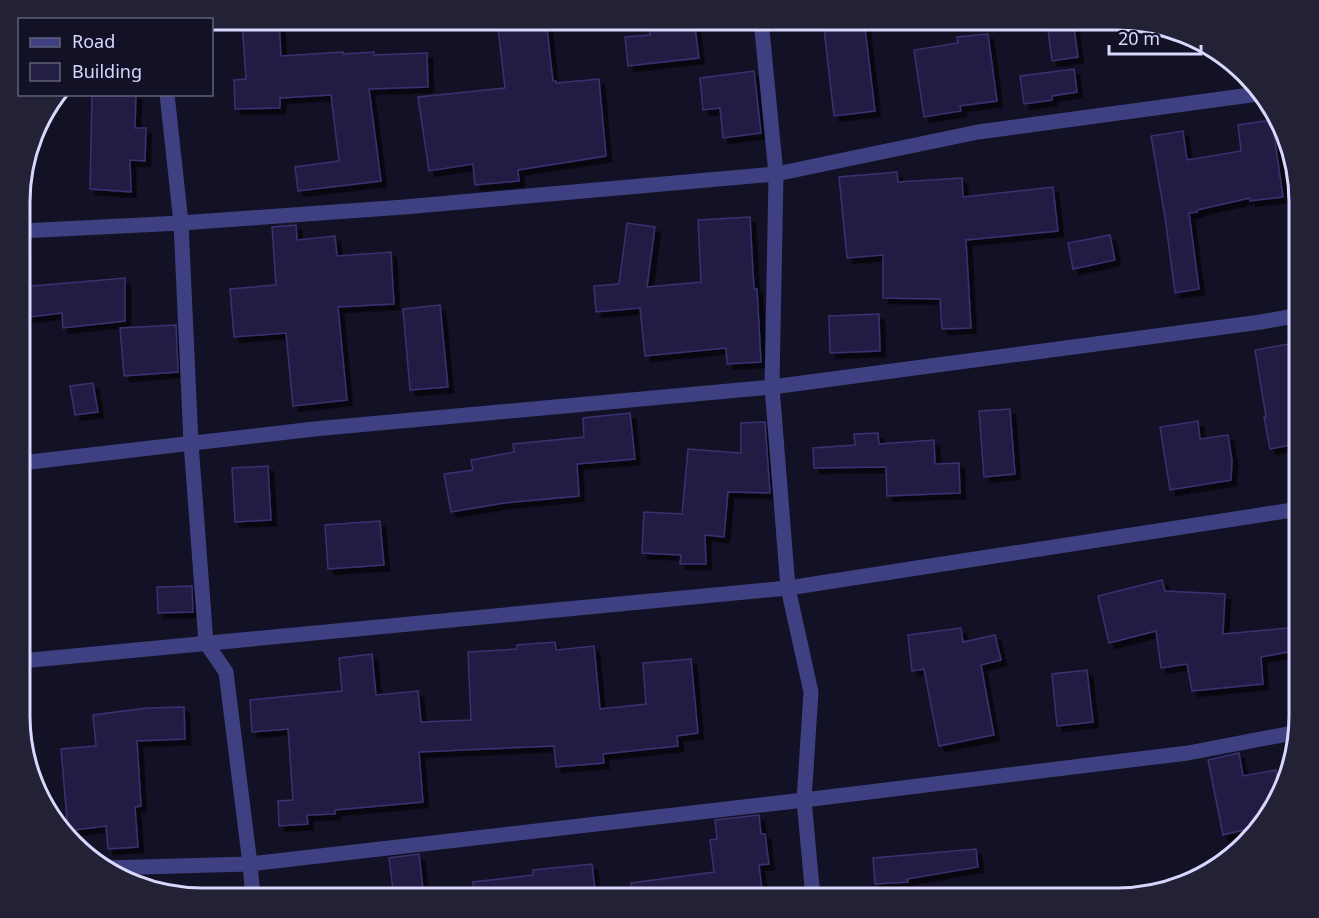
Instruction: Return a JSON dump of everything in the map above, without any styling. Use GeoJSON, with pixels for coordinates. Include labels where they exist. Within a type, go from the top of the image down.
{"type":"FeatureCollection","features":[{"type":"Feature","properties":{"kind":"street"},"geometry":{"type":"LineString","coordinates":[[762,30],[776,174],[772,387],[788,588],[811,692],[804,800],[812,888]]}},
{"type":"Feature","properties":{"kind":"street"},"geometry":{"type":"LineString","coordinates":[[30,231],[181,223],[404,207],[776,174],[978,132],[1252,95]]}},
{"type":"Feature","properties":{"kind":"street"},"geometry":{"type":"LineString","coordinates":[[167,96],[181,223],[191,443],[206,643],[226,672],[252,888]]}},
{"type":"Feature","properties":{"kind":"street"},"geometry":{"type":"LineString","coordinates":[[30,462],[314,429],[772,387],[1289,317]]}},
{"type":"Feature","properties":{"kind":"street"},"geometry":{"type":"LineString","coordinates":[[30,660],[788,588],[1289,511]]}},
{"type":"Feature","properties":{"kind":"street"},"geometry":{"type":"LineString","coordinates":[[121,868],[250,864],[1188,753],[1288,734]]}},
{"type":"Feature","properties":{"kind":"building"},"geometry":{"type":"Polygon","coordinates":[[[243,30],[280,30],[281,56],[343,52],[343,54],[374,52],[374,55],[427,53],[428,87],[369,89],[381,181],[298,191],[295,167],[339,161],[331,95],[280,98],[280,108],[235,109],[234,80],[246,79],[243,30]]]}},
{"type":"Feature","properties":{"kind":"building"},"geometry":{"type":"Polygon","coordinates":[[[498,30],[547,30],[553,81],[556,83],[599,79],[606,156],[518,170],[519,181],[475,185],[473,164],[429,171],[418,97],[505,88],[498,30]]]}},
{"type":"Feature","properties":{"kind":"building"},"geometry":{"type":"Polygon","coordinates":[[[649,30],[695,30],[699,58],[628,66],[625,37],[650,35],[649,30]]]}},
{"type":"Feature","properties":{"kind":"building"},"geometry":{"type":"Polygon","coordinates":[[[824,30],[865,30],[875,111],[834,116],[824,30]]]}},
{"type":"Feature","properties":{"kind":"building"},"geometry":{"type":"Polygon","coordinates":[[[1048,30],[1074,30],[1078,57],[1052,61],[1048,30]]]}},
{"type":"Feature","properties":{"kind":"building"},"geometry":{"type":"Polygon","coordinates":[[[988,34],[997,101],[960,106],[961,111],[924,117],[914,50],[958,43],[957,37],[988,34]]]}},
{"type":"Feature","properties":{"kind":"building"},"geometry":{"type":"Polygon","coordinates":[[[1074,69],[1077,92],[1052,96],[1052,100],[1024,104],[1020,76],[1074,69]]]}},
{"type":"Feature","properties":{"kind":"building"},"geometry":{"type":"Polygon","coordinates":[[[754,71],[761,133],[723,138],[720,108],[703,110],[700,78],[754,71]]]}},
{"type":"Feature","properties":{"kind":"building"},"geometry":{"type":"Polygon","coordinates":[[[92,96],[136,96],[135,128],[146,128],[145,161],[130,160],[131,192],[90,189],[92,96]]]}},
{"type":"Feature","properties":{"kind":"building"},"geometry":{"type":"Polygon","coordinates":[[[1268,121],[1274,131],[1283,197],[1250,201],[1250,198],[1189,213],[1199,289],[1175,293],[1151,136],[1183,131],[1187,160],[1241,151],[1238,125],[1268,121]]]}},
{"type":"Feature","properties":{"kind":"building"},"geometry":{"type":"Polygon","coordinates":[[[897,172],[898,182],[962,178],[963,197],[1053,187],[1058,231],[966,240],[971,328],[942,329],[940,299],[883,298],[883,255],[847,258],[839,177],[897,172]]]}},
{"type":"Feature","properties":{"kind":"building"},"geometry":{"type":"Polygon","coordinates":[[[750,217],[761,362],[727,364],[726,348],[645,356],[640,308],[596,312],[594,286],[619,284],[627,223],[655,227],[647,287],[701,282],[698,220],[750,217]]]}},
{"type":"Feature","properties":{"kind":"building"},"geometry":{"type":"Polygon","coordinates":[[[296,225],[297,240],[335,236],[337,256],[391,252],[394,304],[338,307],[347,400],[293,406],[286,333],[234,337],[230,289],[276,285],[272,227],[296,225]]]}},
{"type":"Feature","properties":{"kind":"building"},"geometry":{"type":"Polygon","coordinates":[[[1110,235],[1115,260],[1073,269],[1068,243],[1110,235]]]}},
{"type":"Feature","properties":{"kind":"building"},"geometry":{"type":"Polygon","coordinates":[[[125,278],[125,321],[63,328],[62,313],[30,317],[30,286],[125,278]]]}},
{"type":"Feature","properties":{"kind":"building"},"geometry":{"type":"Polygon","coordinates":[[[440,305],[448,387],[410,390],[403,309],[440,305]]]}},
{"type":"Feature","properties":{"kind":"building"},"geometry":{"type":"Polygon","coordinates":[[[879,314],[880,351],[830,353],[829,316],[879,314]]]}},
{"type":"Feature","properties":{"kind":"building"},"geometry":{"type":"Polygon","coordinates":[[[176,325],[178,372],[124,376],[120,328],[176,325]]]}},
{"type":"Feature","properties":{"kind":"building"},"geometry":{"type":"Polygon","coordinates":[[[1288,344],[1289,445],[1270,449],[1255,350],[1288,344]]]}},
{"type":"Feature","properties":{"kind":"building"},"geometry":{"type":"Polygon","coordinates":[[[93,383],[98,412],[75,415],[70,386],[93,383]]]}},
{"type":"Feature","properties":{"kind":"building"},"geometry":{"type":"Polygon","coordinates":[[[1010,409],[1015,474],[984,477],[979,411],[1010,409]]]}},
{"type":"Feature","properties":{"kind":"building"},"geometry":{"type":"Polygon","coordinates":[[[630,413],[635,459],[577,464],[579,496],[504,503],[451,512],[444,474],[473,470],[471,460],[514,452],[513,444],[584,437],[583,418],[630,413]]]}},
{"type":"Feature","properties":{"kind":"building"},"geometry":{"type":"Polygon","coordinates":[[[1198,421],[1200,439],[1228,435],[1232,460],[1231,480],[1170,490],[1160,427],[1198,421]]]}},
{"type":"Feature","properties":{"kind":"building"},"geometry":{"type":"Polygon","coordinates":[[[765,422],[770,493],[728,492],[724,537],[705,535],[706,564],[680,564],[681,555],[642,553],[644,512],[682,514],[688,449],[741,453],[741,423],[765,422]]]}},
{"type":"Feature","properties":{"kind":"building"},"geometry":{"type":"Polygon","coordinates":[[[878,433],[879,444],[934,440],[935,464],[959,463],[960,493],[887,496],[886,467],[814,468],[813,448],[855,445],[854,434],[878,433]]]}},
{"type":"Feature","properties":{"kind":"building"},"geometry":{"type":"Polygon","coordinates":[[[268,466],[271,520],[235,522],[232,468],[268,466]]]}},
{"type":"Feature","properties":{"kind":"building"},"geometry":{"type":"Polygon","coordinates":[[[380,521],[384,565],[328,569],[325,525],[380,521]]]}},
{"type":"Feature","properties":{"kind":"building"},"geometry":{"type":"Polygon","coordinates":[[[1162,580],[1165,591],[1225,594],[1223,634],[1289,628],[1289,652],[1261,657],[1263,684],[1192,691],[1187,664],[1161,668],[1156,631],[1109,643],[1098,596],[1162,580]]]}},
{"type":"Feature","properties":{"kind":"building"},"geometry":{"type":"Polygon","coordinates":[[[192,586],[193,612],[158,613],[157,587],[192,586]]]}},
{"type":"Feature","properties":{"kind":"building"},"geometry":{"type":"Polygon","coordinates":[[[961,628],[963,642],[995,635],[1001,660],[981,665],[994,735],[939,746],[924,669],[912,671],[908,635],[961,628]]]}},
{"type":"Feature","properties":{"kind":"building"},"geometry":{"type":"Polygon","coordinates":[[[555,642],[556,650],[594,646],[600,709],[646,704],[643,663],[691,659],[698,733],[677,736],[678,746],[603,754],[604,763],[556,767],[554,746],[419,752],[423,802],[335,810],[335,814],[307,815],[308,824],[279,826],[278,801],[293,800],[288,729],[252,732],[250,700],[342,691],[339,658],[372,654],[376,695],[418,691],[421,722],[471,720],[468,652],[517,649],[517,645],[555,642]]]}},
{"type":"Feature","properties":{"kind":"building"},"geometry":{"type":"Polygon","coordinates":[[[1087,670],[1093,722],[1057,726],[1052,674],[1087,670]]]}},
{"type":"Feature","properties":{"kind":"building"},"geometry":{"type":"Polygon","coordinates":[[[184,707],[185,739],[137,741],[141,806],[135,807],[138,847],[108,849],[106,826],[73,830],[67,824],[61,749],[96,746],[93,715],[147,708],[184,707]]]}},
{"type":"Feature","properties":{"kind":"building"},"geometry":{"type":"Polygon","coordinates":[[[1239,753],[1243,776],[1276,770],[1276,782],[1266,802],[1247,829],[1223,835],[1208,760],[1239,753]]]}},
{"type":"Feature","properties":{"kind":"building"},"geometry":{"type":"Polygon","coordinates":[[[759,815],[761,834],[765,834],[769,864],[759,865],[762,888],[631,888],[631,883],[714,872],[710,840],[717,839],[715,820],[759,815]]]}},
{"type":"Feature","properties":{"kind":"building"},"geometry":{"type":"Polygon","coordinates":[[[976,849],[978,867],[907,879],[908,882],[875,884],[873,858],[976,849]]]}},
{"type":"Feature","properties":{"kind":"building"},"geometry":{"type":"Polygon","coordinates":[[[419,854],[423,888],[393,888],[389,858],[419,854]]]}},
{"type":"Feature","properties":{"kind":"building"},"geometry":{"type":"Polygon","coordinates":[[[592,864],[595,888],[473,888],[473,882],[533,875],[533,870],[592,864]]]}}]}
